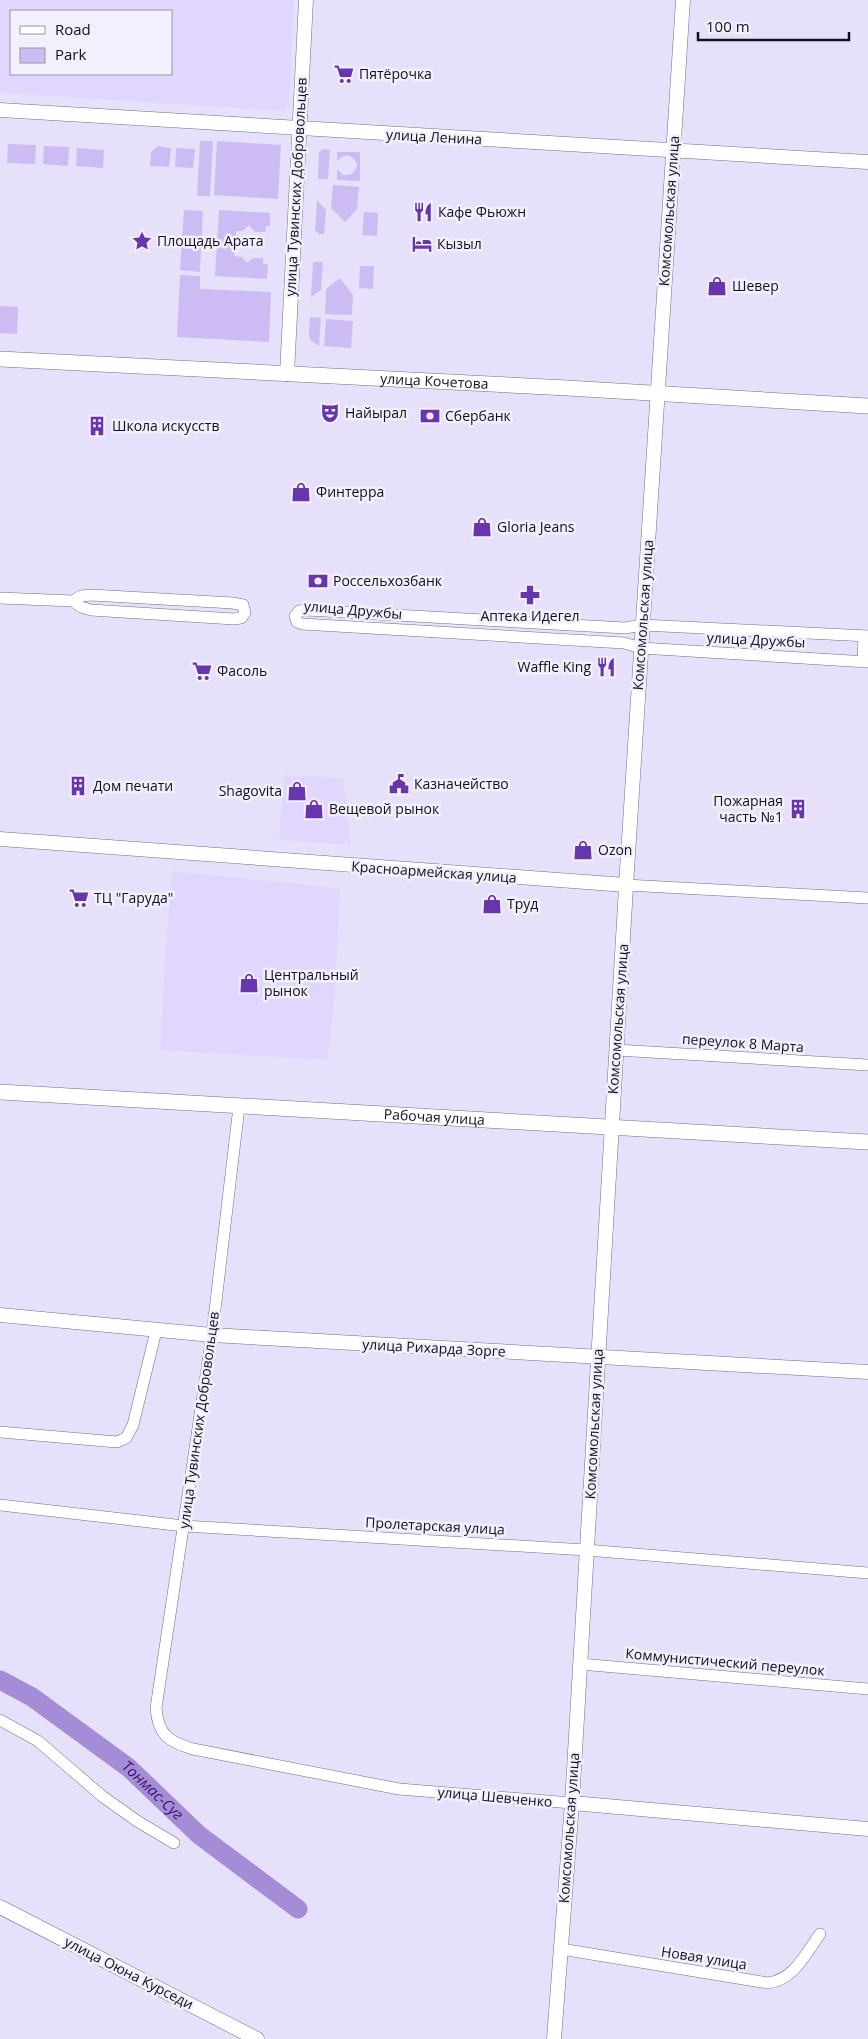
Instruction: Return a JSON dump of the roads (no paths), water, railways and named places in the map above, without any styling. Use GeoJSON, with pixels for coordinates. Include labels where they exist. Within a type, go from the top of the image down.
{"type":"FeatureCollection","features":[{"type":"Feature","properties":{"kind":"main road","name":"улица Кочетова"},"geometry":{"type":"LineString","coordinates":[[0,359],[868,406]]}},
{"type":"Feature","properties":{"kind":"main road","name":"Рабочая улица"},"geometry":{"type":"LineString","coordinates":[[0,1092],[239,1108],[868,1142]]}},
{"type":"Feature","properties":{"kind":"street","name":"улица Тувинских Добровольцев"},"geometry":{"type":"LineString","coordinates":[[287,374],[306,0]]}},
{"type":"Feature","properties":{"kind":"street","name":"Комсомольская улица"},"geometry":{"type":"LineString","coordinates":[[554,2039],[572,1803],[642,625],[683,0]]}},
{"type":"Feature","properties":{"kind":"street","name":"улица Ленина"},"geometry":{"type":"LineString","coordinates":[[0,110],[868,162]]}},
{"type":"Feature","properties":{"kind":"street"},"geometry":{"type":"LineString","coordinates":[[0,598],[73,601],[81,596],[91,595],[233,603],[243,606],[245,613],[241,618],[234,619],[91,610],[81,607],[73,601]]}},
{"type":"Feature","properties":{"kind":"street","name":"улица Дружбы"},"geometry":{"type":"LineString","coordinates":[[865,661],[641,648],[624,643],[302,624],[298,622],[295,616],[298,611],[304,610],[625,628],[642,625],[866,636]]}},
{"type":"Feature","properties":{"kind":"street"},"geometry":{"type":"LineString","coordinates":[[396,629],[397,615]]}},
{"type":"Feature","properties":{"kind":"street"},"geometry":{"type":"LineString","coordinates":[[865,661],[866,636]]}},
{"type":"Feature","properties":{"kind":"street","name":"Красноармейская улица"},"geometry":{"type":"LineString","coordinates":[[0,839],[626,886],[868,898]]}},
{"type":"Feature","properties":{"kind":"street","name":"переулок 8 Марта"},"geometry":{"type":"LineString","coordinates":[[616,1050],[868,1065]]}},
{"type":"Feature","properties":{"kind":"street","name":"улица Тувинских Добровольцев"},"geometry":{"type":"LineString","coordinates":[[161,1730],[157,1721],[156,1708],[212,1335],[239,1108]]}},
{"type":"Feature","properties":{"kind":"street","name":"улица Рихарда Зорге"},"geometry":{"type":"LineString","coordinates":[[0,1314],[156,1331],[212,1335],[868,1372]]}},
{"type":"Feature","properties":{"kind":"street"},"geometry":{"type":"LineString","coordinates":[[0,1432],[117,1442],[126,1438],[133,1425],[156,1331]]}},
{"type":"Feature","properties":{"kind":"street","name":"Пролетарская улица"},"geometry":{"type":"LineString","coordinates":[[0,1505],[184,1526],[586,1550],[868,1572]]}},
{"type":"Feature","properties":{"kind":"street","name":"Коммунистический переулок"},"geometry":{"type":"LineString","coordinates":[[580,1664],[868,1689]]}},
{"type":"Feature","properties":{"kind":"street"},"geometry":{"type":"LineString","coordinates":[[0,1720],[38,1741],[102,1796],[137,1822],[174,1843]]}},
{"type":"Feature","properties":{"kind":"street","name":"улица Шевченко"},"geometry":{"type":"LineString","coordinates":[[161,1730],[169,1739],[177,1744],[193,1749],[399,1789],[868,1828]]}},
{"type":"Feature","properties":{"kind":"street","name":"улица Оюна Курседи"},"geometry":{"type":"LineString","coordinates":[[0,1907],[258,2039]]}},
{"type":"Feature","properties":{"kind":"street","name":"Новая улица"},"geometry":{"type":"LineString","coordinates":[[561,1949],[768,1983],[778,1982],[792,1973],[820,1934]]}},
{"type":"Feature","properties":{"kind":"waterway","name":"Тонмас-Суг"},"geometry":{"type":"LineString","coordinates":[[0,1680],[32,1697],[129,1768],[199,1835],[298,1909]]}},
{"type":"Feature","properties":{"kind":"place","name":"Пятёрочка"},"geometry":{"type":"Point","coordinates":[344,74]}},
{"type":"Feature","properties":{"kind":"place","name":"Кафе Фьюжн"},"geometry":{"type":"Point","coordinates":[423,212]}},
{"type":"Feature","properties":{"kind":"place","name":"Площадь Арата"},"geometry":{"type":"Point","coordinates":[142,241]}},
{"type":"Feature","properties":{"kind":"place","name":"Кызыл"},"geometry":{"type":"Point","coordinates":[422,244]}},
{"type":"Feature","properties":{"kind":"place","name":"Шевер"},"geometry":{"type":"Point","coordinates":[717,286]}},
{"type":"Feature","properties":{"kind":"place","name":"Найырал"},"geometry":{"type":"Point","coordinates":[330,413]}},
{"type":"Feature","properties":{"kind":"place","name":"Сбербанк"},"geometry":{"type":"Point","coordinates":[430,416]}},
{"type":"Feature","properties":{"kind":"place","name":"Школа искусств"},"geometry":{"type":"Point","coordinates":[97,426]}},
{"type":"Feature","properties":{"kind":"place","name":"Финтерра"},"geometry":{"type":"Point","coordinates":[301,492]}},
{"type":"Feature","properties":{"kind":"place","name":"Gloria Jeans"},"geometry":{"type":"Point","coordinates":[482,527]}},
{"type":"Feature","properties":{"kind":"place","name":"Россельхозбанк"},"geometry":{"type":"Point","coordinates":[318,581]}},
{"type":"Feature","properties":{"kind":"place","name":"Аптека Идегел"},"geometry":{"type":"Point","coordinates":[530,595]}},
{"type":"Feature","properties":{"kind":"place","name":"Waffle King"},"geometry":{"type":"Point","coordinates":[606,667]}},
{"type":"Feature","properties":{"kind":"place","name":"Фасоль"},"geometry":{"type":"Point","coordinates":[202,671]}},
{"type":"Feature","properties":{"kind":"place","name":"Казначейство"},"geometry":{"type":"Point","coordinates":[399,784]}},
{"type":"Feature","properties":{"kind":"place","name":"Дом печати"},"geometry":{"type":"Point","coordinates":[78,786]}},
{"type":"Feature","properties":{"kind":"place","name":"Shagovita"},"geometry":{"type":"Point","coordinates":[297,791]}},
{"type":"Feature","properties":{"kind":"place","name":"Вещевой рынок"},"geometry":{"type":"Point","coordinates":[314,809]}},
{"type":"Feature","properties":{"kind":"place","name":"Пожарная часть №1"},"geometry":{"type":"Point","coordinates":[798,809]}},
{"type":"Feature","properties":{"kind":"place","name":"Ozon"},"geometry":{"type":"Point","coordinates":[583,850]}},
{"type":"Feature","properties":{"kind":"place","name":"ТЦ \"Гаруда\""},"geometry":{"type":"Point","coordinates":[79,898]}},
{"type":"Feature","properties":{"kind":"place","name":"Труд"},"geometry":{"type":"Point","coordinates":[492,904]}},
{"type":"Feature","properties":{"kind":"place","name":"Центральный рынок"},"geometry":{"type":"Point","coordinates":[249,983]}}]}
